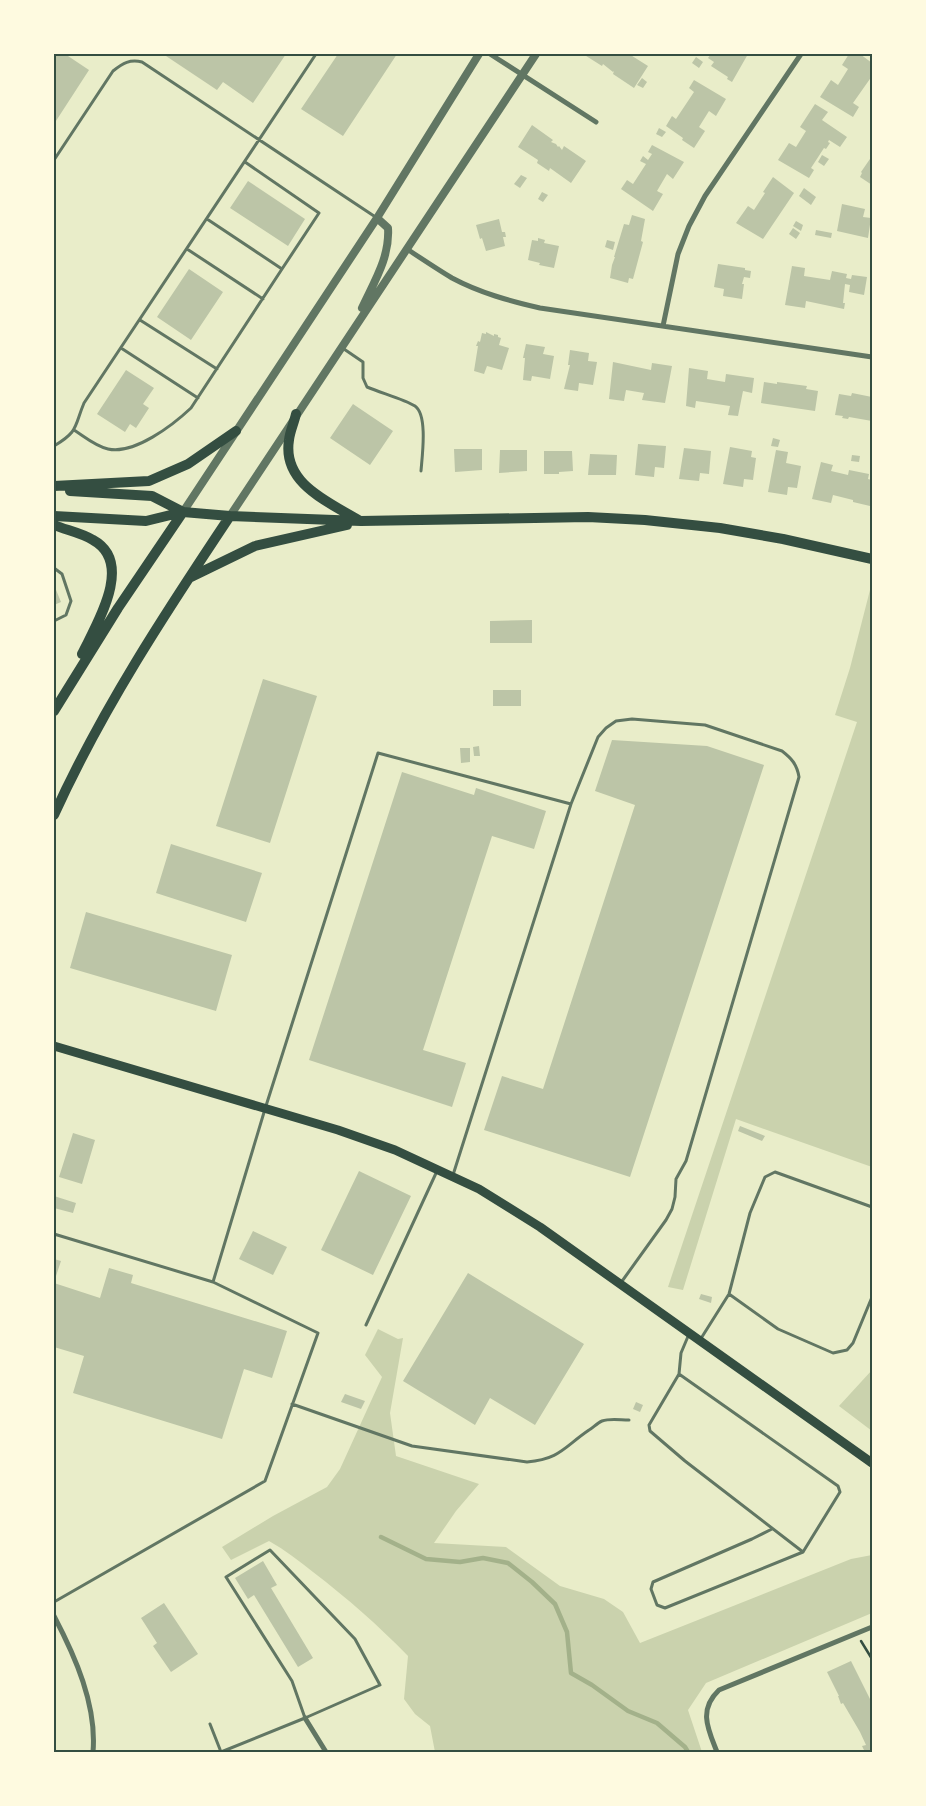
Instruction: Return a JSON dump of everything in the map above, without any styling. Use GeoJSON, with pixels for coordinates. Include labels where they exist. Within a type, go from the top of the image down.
{"type":"FeatureCollection","features":[{"type":"Feature","properties":{"kind":"main road"},"geometry":{"type":"LineString","coordinates":[[296,414],[289,440],[288,453],[291,466],[303,485],[361,521]]}},
{"type":"Feature","properties":{"kind":"main road"},"geometry":{"type":"LineString","coordinates":[[54,488],[150,481],[188,464],[236,430]]}},
{"type":"Feature","properties":{"kind":"main road"},"geometry":{"type":"LineString","coordinates":[[54,488],[152,496],[183,512]]}},
{"type":"Feature","properties":{"kind":"main road"},"geometry":{"type":"LineString","coordinates":[[55,708],[118,608],[183,512]]}},
{"type":"Feature","properties":{"kind":"main road"},"geometry":{"type":"LineString","coordinates":[[54,516],[146,521],[183,512],[230,516],[361,521],[588,517],[645,520],[729,530],[783,539],[872,559]]}},
{"type":"Feature","properties":{"kind":"main road"},"geometry":{"type":"LineString","coordinates":[[54,815],[72,775],[113,701],[188,579],[230,516]]}},
{"type":"Feature","properties":{"kind":"main road"},"geometry":{"type":"LineString","coordinates":[[188,579],[255,546],[361,521]]}},
{"type":"Feature","properties":{"kind":"main road"},"geometry":{"type":"LineString","coordinates":[[54,525],[94,540],[104,550],[110,561],[112,578],[106,606],[55,708]]}},
{"type":"Feature","properties":{"kind":"main road"},"geometry":{"type":"LineString","coordinates":[[54,1046],[338,1130],[395,1150],[438,1168],[479,1189],[540,1226],[872,1463]]}},
{"type":"Feature","properties":{"kind":"street"},"geometry":{"type":"LineString","coordinates":[[183,512],[377,218],[479,54]]}},
{"type":"Feature","properties":{"kind":"street"},"geometry":{"type":"LineString","coordinates":[[490,54],[596,122]]}},
{"type":"Feature","properties":{"kind":"street"},"geometry":{"type":"LineString","coordinates":[[230,516],[536,54]]}},
{"type":"Feature","properties":{"kind":"street"},"geometry":{"type":"LineString","coordinates":[[663,326],[678,254],[689,226],[705,196],[801,54]]}},
{"type":"Feature","properties":{"kind":"street"},"geometry":{"type":"LineString","coordinates":[[352,330],[383,263],[387,250],[388,228],[377,218]]}},
{"type":"Feature","properties":{"kind":"street"},"geometry":{"type":"LineString","coordinates":[[407,249],[452,278],[480,291],[540,308],[872,357]]}},
{"type":"Feature","properties":{"kind":"street"},"geometry":{"type":"LineString","coordinates":[[54,1616],[71,1649],[83,1683],[90,1712],[93,1752]]}},
{"type":"Feature","properties":{"kind":"street"},"geometry":{"type":"LineString","coordinates":[[717,1752],[707,1721],[707,1708],[712,1697],[719,1690],[857,1635],[872,1627]]}},
{"type":"Feature","properties":{"kind":"street"},"geometry":{"type":"LineString","coordinates":[[305,1718],[326,1752]]}},
{"type":"Feature","properties":{"kind":"lane"},"geometry":{"type":"LineString","coordinates":[[54,446],[74,430],[84,403],[316,54]]}},
{"type":"Feature","properties":{"kind":"lane"},"geometry":{"type":"LineString","coordinates":[[54,160],[114,71],[124,63],[134,60],[142,62],[377,218]]}},
{"type":"Feature","properties":{"kind":"lane"},"geometry":{"type":"LineString","coordinates":[[74,430],[99,446],[109,449],[124,449],[140,444],[178,421],[198,398],[320,213],[245,162]]}},
{"type":"Feature","properties":{"kind":"lane"},"geometry":{"type":"LineString","coordinates":[[207,219],[282,269]]}},
{"type":"Feature","properties":{"kind":"lane"},"geometry":{"type":"LineString","coordinates":[[187,249],[263,299]]}},
{"type":"Feature","properties":{"kind":"lane"},"geometry":{"type":"LineString","coordinates":[[140,320],[217,369]]}},
{"type":"Feature","properties":{"kind":"lane"},"geometry":{"type":"LineString","coordinates":[[341,347],[362,362],[363,378],[367,387],[417,407],[421,415],[423,437],[421,471]]}},
{"type":"Feature","properties":{"kind":"lane"},"geometry":{"type":"LineString","coordinates":[[121,348],[198,398]]}},
{"type":"Feature","properties":{"kind":"lane"},"geometry":{"type":"LineString","coordinates":[[54,568],[62,574],[70,601],[66,615],[54,621]]}},
{"type":"Feature","properties":{"kind":"lane"},"geometry":{"type":"LineString","coordinates":[[453,1176],[572,804],[598,737],[606,728],[616,722],[632,719],[705,725],[782,750],[797,768],[799,777],[686,1161],[676,1179],[672,1210],[620,1284]]}},
{"type":"Feature","properties":{"kind":"lane"},"geometry":{"type":"LineString","coordinates":[[213,1282],[265,1109],[378,753],[572,804]]}},
{"type":"Feature","properties":{"kind":"lane"},"geometry":{"type":"LineString","coordinates":[[366,1325],[438,1168]]}},
{"type":"Feature","properties":{"kind":"lane"},"geometry":{"type":"LineString","coordinates":[[700,1341],[729,1294],[750,1213],[765,1177],[775,1172],[872,1207]]}},
{"type":"Feature","properties":{"kind":"lane"},"geometry":{"type":"LineString","coordinates":[[54,1234],[213,1282],[318,1333],[265,1481],[54,1602]]}},
{"type":"Feature","properties":{"kind":"lane"},"geometry":{"type":"LineString","coordinates":[[729,1294],[778,1330],[833,1353],[847,1350],[854,1343],[872,1297]]}},
{"type":"Feature","properties":{"kind":"lane"},"geometry":{"type":"LineString","coordinates":[[689,1333],[681,1354],[678,1374],[649,1425],[650,1431],[685,1461],[803,1552]]}},
{"type":"Feature","properties":{"kind":"lane"},"geometry":{"type":"LineString","coordinates":[[678,1374],[838,1486],[840,1492],[803,1552],[665,1608],[657,1605],[651,1589],[652,1582],[752,1539],[772,1528]]}},
{"type":"Feature","properties":{"kind":"lane"},"geometry":{"type":"LineString","coordinates":[[292,1404],[412,1446],[528,1462],[560,1454],[580,1436],[602,1421],[615,1419],[629,1420]]}},
{"type":"Feature","properties":{"kind":"lane"},"geometry":{"type":"LineString","coordinates":[[210,1724],[221,1752],[305,1718],[380,1685],[355,1639],[270,1550],[226,1577],[292,1681],[305,1718]]}},
{"type":"Feature","properties":{"kind":"path"},"geometry":{"type":"LineString","coordinates":[[857,1635],[872,1659]]}},
{"type":"Feature","properties":{"kind":"green space"},"geometry":{"type":"Polygon","coordinates":[[[870,590],[872,590],[872,1167],[736,1119],[683,1290],[668,1287],[857,722],[835,715],[850,668],[870,590]]]}},
{"type":"Feature","properties":{"kind":"green space"},"geometry":{"type":"Polygon","coordinates":[[[378,1329],[398,1339],[403,1338],[390,1413],[396,1456],[479,1484],[456,1511],[434,1543],[506,1547],[560,1586],[604,1599],[623,1612],[640,1643],[851,1559],[872,1555],[872,1613],[706,1683],[688,1710],[702,1752],[435,1752],[430,1726],[415,1714],[404,1699],[408,1656],[386,1634],[326,1582],[269,1541],[231,1560],[222,1547],[273,1516],[327,1487],[340,1469],[382,1377],[365,1355],[378,1329]]]}},
{"type":"Feature","properties":{"kind":"green space"},"geometry":{"type":"Polygon","coordinates":[[[872,1370],[872,1431],[839,1406],[872,1370]]]}},
{"type":"Feature","properties":{"kind":"building"},"geometry":{"type":"Polygon","coordinates":[[[54,54],[65,54],[89,70],[54,124],[54,54]]]}},
{"type":"Feature","properties":{"kind":"building"},"geometry":{"type":"Polygon","coordinates":[[[163,54],[286,54],[253,103],[223,82],[217,90],[163,54]]]}},
{"type":"Feature","properties":{"kind":"building"},"geometry":{"type":"Polygon","coordinates":[[[338,54],[397,54],[343,136],[301,109],[338,54]]]}},
{"type":"Feature","properties":{"kind":"building"},"geometry":{"type":"Polygon","coordinates":[[[583,54],[629,54],[648,66],[634,88],[613,74],[614,71],[583,54]]]}},
{"type":"Feature","properties":{"kind":"building"},"geometry":{"type":"Polygon","coordinates":[[[711,54],[748,54],[732,82],[727,79],[728,77],[711,66],[714,62],[708,58],[711,54]]]}},
{"type":"Feature","properties":{"kind":"building"},"geometry":{"type":"Polygon","coordinates":[[[849,54],[860,54],[872,63],[872,76],[853,103],[859,107],[853,117],[820,97],[831,80],[838,85],[848,69],[842,65],[849,54]]]}},
{"type":"Feature","properties":{"kind":"building"},"geometry":{"type":"Polygon","coordinates":[[[696,57],[703,62],[699,68],[692,63],[696,57]]]}},
{"type":"Feature","properties":{"kind":"building"},"geometry":{"type":"Polygon","coordinates":[[[642,78],[647,82],[643,88],[637,85],[642,78]]]}},
{"type":"Feature","properties":{"kind":"building"},"geometry":{"type":"Polygon","coordinates":[[[694,80],[726,99],[716,116],[709,111],[699,127],[705,131],[694,148],[666,126],[672,116],[676,119],[694,92],[689,88],[694,80]]]}},
{"type":"Feature","properties":{"kind":"building"},"geometry":{"type":"Polygon","coordinates":[[[815,104],[828,112],[822,120],[847,137],[840,147],[829,140],[828,142],[830,143],[826,149],[824,148],[811,168],[814,170],[809,178],[778,160],[789,143],[796,147],[806,131],[800,127],[815,104]]]}},
{"type":"Feature","properties":{"kind":"building"},"geometry":{"type":"Polygon","coordinates":[[[532,125],[553,140],[551,142],[562,150],[564,146],[586,161],[571,183],[550,168],[549,171],[537,163],[538,160],[518,147],[532,125]]]}},
{"type":"Feature","properties":{"kind":"building"},"geometry":{"type":"Polygon","coordinates":[[[659,128],[666,132],[662,137],[656,134],[659,128]]]}},
{"type":"Feature","properties":{"kind":"building"},"geometry":{"type":"Polygon","coordinates":[[[652,145],[684,162],[673,179],[667,174],[657,191],[663,194],[653,211],[621,189],[627,180],[633,184],[646,164],[640,161],[643,156],[648,160],[652,154],[648,152],[652,145]]]}},
{"type":"Feature","properties":{"kind":"building"},"geometry":{"type":"Polygon","coordinates":[[[822,155],[829,159],[824,166],[818,162],[822,155]]]}},
{"type":"Feature","properties":{"kind":"building"},"geometry":{"type":"Polygon","coordinates":[[[872,156],[872,185],[860,177],[861,172],[872,156]]]}},
{"type":"Feature","properties":{"kind":"building"},"geometry":{"type":"Polygon","coordinates":[[[521,175],[527,178],[520,188],[514,184],[521,175]]]}},
{"type":"Feature","properties":{"kind":"building"},"geometry":{"type":"Polygon","coordinates":[[[773,177],[794,193],[763,239],[736,223],[748,206],[754,210],[773,177]]]}},
{"type":"Feature","properties":{"kind":"building"},"geometry":{"type":"Polygon","coordinates":[[[248,181],[305,219],[288,246],[230,208],[248,181]]]}},
{"type":"Feature","properties":{"kind":"building"},"geometry":{"type":"Polygon","coordinates":[[[804,188],[816,197],[811,205],[799,196],[804,188]]]}},
{"type":"Feature","properties":{"kind":"building"},"geometry":{"type":"Polygon","coordinates":[[[542,192],[548,195],[543,202],[538,199],[542,192]]]}},
{"type":"Feature","properties":{"kind":"building"},"geometry":{"type":"Polygon","coordinates":[[[842,204],[865,209],[863,217],[871,218],[868,238],[837,231],[842,204]]]}},
{"type":"Feature","properties":{"kind":"building"},"geometry":{"type":"Polygon","coordinates":[[[632,215],[645,219],[641,241],[643,242],[633,279],[629,278],[628,283],[610,278],[624,224],[629,225],[632,215]]]}},
{"type":"Feature","properties":{"kind":"building"},"geometry":{"type":"Polygon","coordinates":[[[499,219],[502,232],[505,232],[506,237],[503,237],[505,246],[486,251],[476,225],[499,219]]]}},
{"type":"Feature","properties":{"kind":"building"},"geometry":{"type":"Polygon","coordinates":[[[796,221],[803,225],[801,231],[793,226],[796,221]]]}},
{"type":"Feature","properties":{"kind":"building"},"geometry":{"type":"Polygon","coordinates":[[[793,228],[800,233],[796,239],[789,234],[793,228]]]}},
{"type":"Feature","properties":{"kind":"building"},"geometry":{"type":"Polygon","coordinates":[[[816,230],[832,233],[831,238],[815,235],[816,230]]]}},
{"type":"Feature","properties":{"kind":"building"},"geometry":{"type":"Polygon","coordinates":[[[538,238],[545,240],[544,243],[559,246],[554,268],[539,265],[540,263],[528,260],[532,240],[538,241],[538,238]]]}},
{"type":"Feature","properties":{"kind":"building"},"geometry":{"type":"Polygon","coordinates":[[[607,240],[615,242],[613,250],[605,247],[607,240]]]}},
{"type":"Feature","properties":{"kind":"building"},"geometry":{"type":"Polygon","coordinates":[[[718,264],[745,268],[745,270],[751,271],[750,278],[744,277],[742,299],[723,296],[724,289],[714,287],[718,264]]]}},
{"type":"Feature","properties":{"kind":"building"},"geometry":{"type":"Polygon","coordinates":[[[792,266],[805,268],[804,276],[830,280],[832,271],[847,274],[846,278],[851,279],[852,275],[867,277],[864,295],[849,292],[850,285],[845,284],[844,309],[806,301],[805,308],[785,305],[792,266]]]}},
{"type":"Feature","properties":{"kind":"building"},"geometry":{"type":"Polygon","coordinates":[[[189,269],[223,292],[191,340],[157,317],[189,269]]]}},
{"type":"Feature","properties":{"kind":"building"},"geometry":{"type":"Polygon","coordinates":[[[486,332],[494,336],[494,334],[498,335],[501,338],[499,345],[509,348],[502,370],[487,366],[484,374],[474,371],[478,346],[476,346],[478,341],[480,342],[482,333],[486,334],[486,332]]]}},
{"type":"Feature","properties":{"kind":"building"},"geometry":{"type":"Polygon","coordinates":[[[526,344],[545,347],[543,354],[554,356],[550,379],[532,376],[531,381],[523,380],[525,358],[523,358],[526,344]]]}},
{"type":"Feature","properties":{"kind":"building"},"geometry":{"type":"Polygon","coordinates":[[[570,350],[589,353],[588,361],[597,362],[593,385],[579,383],[578,391],[564,389],[570,365],[568,365],[570,350]]]}},
{"type":"Feature","properties":{"kind":"building"},"geometry":{"type":"Polygon","coordinates":[[[613,362],[651,370],[652,363],[672,366],[665,403],[642,400],[644,393],[626,390],[624,401],[609,399],[613,362]]]}},
{"type":"Feature","properties":{"kind":"building"},"geometry":{"type":"Polygon","coordinates":[[[689,368],[708,371],[707,379],[725,382],[726,374],[754,378],[752,393],[743,391],[738,416],[728,415],[730,406],[696,401],[695,408],[686,406],[689,368]]]}},
{"type":"Feature","properties":{"kind":"building"},"geometry":{"type":"Polygon","coordinates":[[[126,370],[154,388],[143,404],[149,408],[136,428],[130,424],[125,432],[97,414],[126,370]]]}},
{"type":"Feature","properties":{"kind":"building"},"geometry":{"type":"Polygon","coordinates":[[[764,382],[807,386],[806,389],[818,391],[815,411],[761,403],[764,382]]]}},
{"type":"Feature","properties":{"kind":"building"},"geometry":{"type":"Polygon","coordinates":[[[852,393],[872,397],[872,421],[849,417],[848,419],[835,415],[839,394],[851,396],[852,393]]]}},
{"type":"Feature","properties":{"kind":"building"},"geometry":{"type":"Polygon","coordinates":[[[353,404],[393,431],[370,465],[330,438],[353,404]]]}},
{"type":"Feature","properties":{"kind":"building"},"geometry":{"type":"Polygon","coordinates":[[[773,438],[780,440],[778,447],[771,446],[773,438]]]}},
{"type":"Feature","properties":{"kind":"building"},"geometry":{"type":"Polygon","coordinates":[[[638,444],[666,446],[664,468],[655,467],[654,477],[635,475],[638,444]]]}},
{"type":"Feature","properties":{"kind":"building"},"geometry":{"type":"Polygon","coordinates":[[[730,447],[752,451],[751,457],[756,458],[753,480],[744,479],[743,487],[723,484],[730,447]]]}},
{"type":"Feature","properties":{"kind":"building"},"geometry":{"type":"Polygon","coordinates":[[[684,448],[711,451],[709,474],[700,473],[699,481],[679,479],[684,448]]]}},
{"type":"Feature","properties":{"kind":"building"},"geometry":{"type":"Polygon","coordinates":[[[454,449],[482,449],[482,470],[455,472],[454,449]]]}},
{"type":"Feature","properties":{"kind":"building"},"geometry":{"type":"Polygon","coordinates":[[[500,450],[527,450],[527,471],[499,473],[500,450]]]}},
{"type":"Feature","properties":{"kind":"building"},"geometry":{"type":"Polygon","coordinates":[[[776,450],[788,452],[786,463],[801,466],[797,488],[788,487],[787,495],[768,492],[776,450]]]}},
{"type":"Feature","properties":{"kind":"building"},"geometry":{"type":"Polygon","coordinates":[[[544,451],[572,451],[573,471],[559,472],[559,474],[544,474],[544,451]]]}},
{"type":"Feature","properties":{"kind":"building"},"geometry":{"type":"Polygon","coordinates":[[[590,454],[617,455],[616,475],[588,475],[590,454]]]}},
{"type":"Feature","properties":{"kind":"building"},"geometry":{"type":"Polygon","coordinates":[[[852,455],[860,456],[859,462],[851,461],[852,455]]]}},
{"type":"Feature","properties":{"kind":"building"},"geometry":{"type":"Polygon","coordinates":[[[821,462],[833,465],[831,471],[848,475],[849,470],[869,474],[868,479],[872,480],[870,506],[833,495],[831,503],[812,499],[821,462]]]}},
{"type":"Feature","properties":{"kind":"building"},"geometry":{"type":"Polygon","coordinates":[[[54,585],[61,602],[54,605],[54,585]]]}},
{"type":"Feature","properties":{"kind":"building"},"geometry":{"type":"Polygon","coordinates":[[[532,620],[532,643],[490,643],[490,621],[532,620]]]}},
{"type":"Feature","properties":{"kind":"building"},"geometry":{"type":"Polygon","coordinates":[[[263,679],[317,696],[270,843],[216,826],[263,679]]]}},
{"type":"Feature","properties":{"kind":"building"},"geometry":{"type":"Polygon","coordinates":[[[493,690],[521,690],[521,706],[493,706],[493,690]]]}},
{"type":"Feature","properties":{"kind":"building"},"geometry":{"type":"Polygon","coordinates":[[[612,740],[707,746],[764,765],[630,1177],[484,1130],[502,1076],[543,1089],[635,805],[595,791],[612,740]]]}},
{"type":"Feature","properties":{"kind":"building"},"geometry":{"type":"Polygon","coordinates":[[[479,746],[480,756],[474,756],[473,747],[479,746]]]}},
{"type":"Feature","properties":{"kind":"building"},"geometry":{"type":"Polygon","coordinates":[[[460,748],[470,748],[470,762],[461,763],[460,748]]]}},
{"type":"Feature","properties":{"kind":"building"},"geometry":{"type":"Polygon","coordinates":[[[402,772],[474,795],[476,788],[546,811],[534,849],[492,836],[423,1050],[466,1063],[452,1107],[309,1060],[402,772]]]}},
{"type":"Feature","properties":{"kind":"building"},"geometry":{"type":"Polygon","coordinates":[[[171,844],[262,873],[246,922],[156,893],[171,844]]]}},
{"type":"Feature","properties":{"kind":"building"},"geometry":{"type":"Polygon","coordinates":[[[86,912],[232,955],[216,1011],[70,968],[86,912]]]}},
{"type":"Feature","properties":{"kind":"building"},"geometry":{"type":"Polygon","coordinates":[[[740,1126],[765,1136],[762,1141],[738,1131],[740,1126]]]}},
{"type":"Feature","properties":{"kind":"building"},"geometry":{"type":"Polygon","coordinates":[[[73,1133],[95,1140],[82,1184],[59,1177],[73,1133]]]}},
{"type":"Feature","properties":{"kind":"building"},"geometry":{"type":"Polygon","coordinates":[[[359,1171],[411,1196],[373,1275],[321,1250],[359,1171]]]}},
{"type":"Feature","properties":{"kind":"building"},"geometry":{"type":"Polygon","coordinates":[[[54,1196],[76,1203],[73,1213],[54,1208],[54,1196]]]}},
{"type":"Feature","properties":{"kind":"building"},"geometry":{"type":"Polygon","coordinates":[[[253,1231],[287,1247],[273,1275],[239,1259],[253,1231]]]}},
{"type":"Feature","properties":{"kind":"building"},"geometry":{"type":"Polygon","coordinates":[[[54,1259],[61,1261],[54,1282],[54,1259]]]}},
{"type":"Feature","properties":{"kind":"building"},"geometry":{"type":"Polygon","coordinates":[[[109,1268],[133,1275],[131,1283],[287,1331],[272,1378],[244,1369],[222,1439],[73,1393],[84,1356],[54,1347],[54,1283],[100,1298],[109,1268]]]}},
{"type":"Feature","properties":{"kind":"building"},"geometry":{"type":"Polygon","coordinates":[[[468,1273],[584,1344],[535,1425],[490,1398],[475,1425],[403,1381],[468,1273]]]}},
{"type":"Feature","properties":{"kind":"building"},"geometry":{"type":"Polygon","coordinates":[[[701,1294],[712,1297],[711,1303],[699,1299],[701,1294]]]}},
{"type":"Feature","properties":{"kind":"building"},"geometry":{"type":"Polygon","coordinates":[[[345,1394],[365,1401],[361,1409],[341,1402],[345,1394]]]}},
{"type":"Feature","properties":{"kind":"building"},"geometry":{"type":"Polygon","coordinates":[[[636,1402],[643,1405],[640,1412],[633,1409],[636,1402]]]}},
{"type":"Feature","properties":{"kind":"building"},"geometry":{"type":"Polygon","coordinates":[[[263,1561],[277,1585],[271,1588],[313,1658],[298,1667],[254,1595],[248,1599],[235,1578],[263,1561]]]}},
{"type":"Feature","properties":{"kind":"building"},"geometry":{"type":"Polygon","coordinates":[[[164,1603],[198,1654],[171,1672],[153,1646],[157,1643],[141,1618],[164,1603]]]}},
{"type":"Feature","properties":{"kind":"building"},"geometry":{"type":"Polygon","coordinates":[[[851,1661],[872,1703],[872,1752],[865,1752],[862,1746],[866,1745],[860,1732],[843,1703],[841,1704],[827,1672],[851,1661]]]}},
{"type":"Feature","properties":{"kind":"waterway"},"geometry":{"type":"LineString","coordinates":[[381,1537],[426,1559],[460,1562],[483,1558],[508,1563],[555,1604],[567,1632],[571,1673],[592,1685],[628,1711],[657,1723],[685,1747],[688,1752]]}}]}
